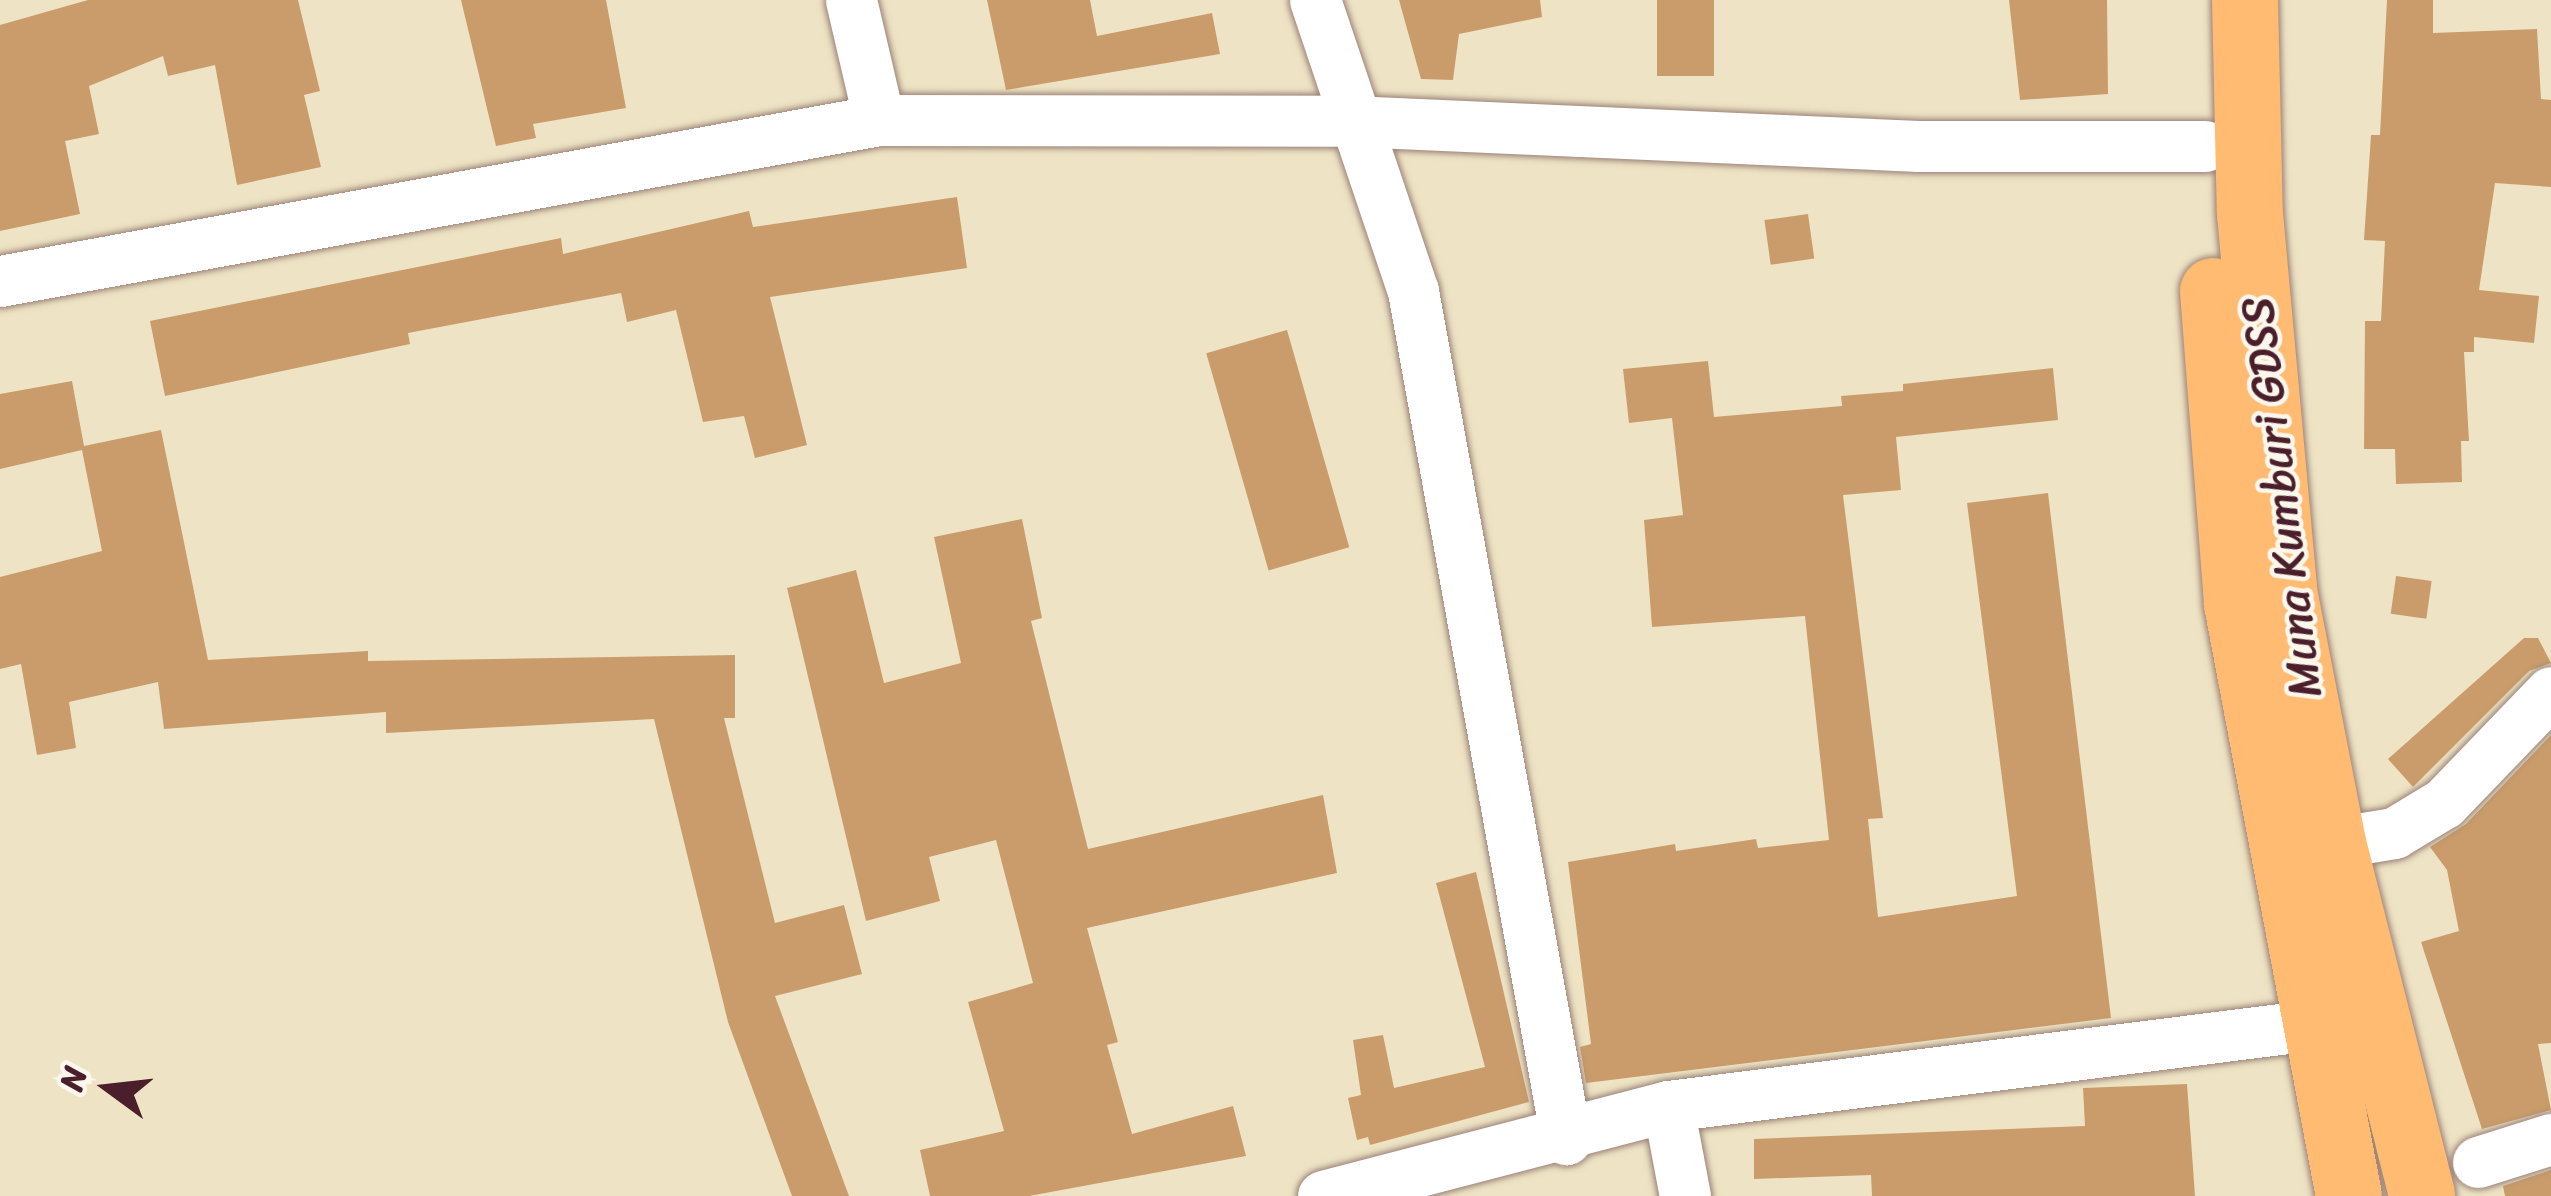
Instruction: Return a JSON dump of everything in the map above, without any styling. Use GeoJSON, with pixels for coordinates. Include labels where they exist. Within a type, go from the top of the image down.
{"type":"FeatureCollection","features":[{"type":"Feature","properties":{"kind":"highway","name":"Muna Kumburi GDSS"},"geometry":{"type":"LineString","coordinates":[[2201,0],[2205,146],[2237,604],[2312,1025]]}},
{"type":"Feature","properties":{"kind":"highway","name":"Muna Kumburi GDSS"},"geometry":{"type":"LineString","coordinates":[[2245,0],[2250,214],[2283,574],[2332,843],[2422,1196]]}},
{"type":"Feature","properties":{"kind":"highway"},"geometry":{"type":"LineString","coordinates":[[2312,1025],[2349,1196]]}},
{"type":"Feature","properties":{"kind":"highway"},"geometry":{"type":"LineString","coordinates":[[2312,1025],[2369,1196]]}},
{"type":"Feature","properties":{"kind":"street"},"geometry":{"type":"LineString","coordinates":[[851,0],[879,120]]}},
{"type":"Feature","properties":{"kind":"street"},"geometry":{"type":"LineString","coordinates":[[1315,0],[1352,121],[1381,182],[1413,291],[1566,1139]]}},
{"type":"Feature","properties":{"kind":"street"},"geometry":{"type":"LineString","coordinates":[[0,281],[879,120],[1352,121],[1918,146],[2205,146]]}},
{"type":"Feature","properties":{"kind":"street"},"geometry":{"type":"LineString","coordinates":[[2332,843],[2394,833],[2444,803],[2551,692]]}},
{"type":"Feature","properties":{"kind":"street"},"geometry":{"type":"LineString","coordinates":[[1323,1196],[1566,1139],[1668,1106],[2312,1025]]}},
{"type":"Feature","properties":{"kind":"street"},"geometry":{"type":"LineString","coordinates":[[1668,1106],[1685,1196]]}},
{"type":"Feature","properties":{"kind":"street"},"geometry":{"type":"LineString","coordinates":[[2478,1162],[2551,1139]]}},
{"type":"Feature","properties":{"kind":"building"},"geometry":{"type":"Polygon","coordinates":[[[88,0],[298,0],[320,91],[304,95],[321,167],[237,185],[215,65],[168,76],[163,56],[89,86],[99,134],[65,141],[80,214],[0,231],[0,25],[88,0]]]}},
{"type":"Feature","properties":{"kind":"building"},"geometry":{"type":"Polygon","coordinates":[[[461,0],[606,0],[626,108],[533,124],[536,138],[496,146],[461,0]]]}},
{"type":"Feature","properties":{"kind":"building"},"geometry":{"type":"Polygon","coordinates":[[[987,0],[1090,0],[1097,36],[1212,13],[1220,54],[1006,90],[987,0]]]}},
{"type":"Feature","properties":{"kind":"building"},"geometry":{"type":"Polygon","coordinates":[[[1399,0],[1540,0],[1542,17],[1459,34],[1453,80],[1421,79],[1399,0]]]}},
{"type":"Feature","properties":{"kind":"building"},"geometry":{"type":"Polygon","coordinates":[[[1657,0],[1714,0],[1714,76],[1657,76],[1657,0]]]}},
{"type":"Feature","properties":{"kind":"building"},"geometry":{"type":"Polygon","coordinates":[[[2009,0],[2107,0],[2108,94],[2020,100],[2009,0]]]}},
{"type":"Feature","properties":{"kind":"building"},"geometry":{"type":"Polygon","coordinates":[[[2387,0],[2433,0],[2433,33],[2537,29],[2541,99],[2551,100],[2551,187],[2495,183],[2479,290],[2539,296],[2534,343],[2474,337],[2474,352],[2464,352],[2469,441],[2461,441],[2462,482],[2396,484],[2395,449],[2364,449],[2365,321],[2381,321],[2385,241],[2364,240],[2371,135],[2380,135],[2387,0]]]}},
{"type":"Feature","properties":{"kind":"building"},"geometry":{"type":"Polygon","coordinates":[[[957,197],[967,268],[770,297],[807,445],[755,458],[744,416],[703,422],[676,310],[627,322],[621,293],[408,333],[410,344],[165,396],[150,321],[561,238],[563,254],[749,211],[753,227],[957,197]]]}},
{"type":"Feature","properties":{"kind":"building"},"geometry":{"type":"Polygon","coordinates":[[[1808,214],[1814,259],[1771,265],[1764,220],[1808,214]]]}},
{"type":"Feature","properties":{"kind":"building"},"geometry":{"type":"Polygon","coordinates":[[[1287,330],[1349,547],[1269,570],[1206,353],[1287,330]]]}},
{"type":"Feature","properties":{"kind":"building"},"geometry":{"type":"Polygon","coordinates":[[[1708,361],[1714,417],[1842,406],[1841,396],[1903,391],[1903,384],[2053,368],[2058,420],[1896,437],[1901,490],[1843,495],[1883,818],[1868,819],[1878,917],[2017,896],[1967,503],[2048,493],[2111,1018],[1586,1083],[1580,1047],[1591,1044],[1568,862],[1675,844],[1676,851],[1756,839],[1758,848],[1829,840],[1805,616],[1652,627],[1644,520],[1683,515],[1672,418],[1629,423],[1623,369],[1708,361]]]}},
{"type":"Feature","properties":{"kind":"building"},"geometry":{"type":"Polygon","coordinates":[[[72,381],[84,446],[161,430],[208,660],[368,651],[368,661],[735,655],[735,718],[724,718],[775,923],[844,905],[862,974],[775,996],[849,1196],[792,1196],[728,1022],[654,719],[386,733],[386,712],[164,729],[158,682],[69,702],[76,748],[37,755],[21,664],[0,669],[0,577],[102,551],[82,450],[0,469],[0,394],[72,381]]]}},
{"type":"Feature","properties":{"kind":"building"},"geometry":{"type":"Polygon","coordinates":[[[1022,519],[1042,618],[1031,621],[1088,849],[1323,795],[1337,873],[1087,928],[1118,1042],[1107,1045],[1132,1134],[1233,1106],[1246,1156],[1029,1196],[930,1196],[920,1150],[1004,1131],[968,1002],[1033,983],[996,840],[929,857],[940,901],[866,921],[787,588],[856,570],[884,683],[961,663],[934,537],[1022,519]]]}},
{"type":"Feature","properties":{"kind":"building"},"geometry":{"type":"Polygon","coordinates":[[[2396,576],[2432,581],[2426,619],[2391,614],[2396,576]]]}},
{"type":"Feature","properties":{"kind":"building"},"geometry":{"type":"Polygon","coordinates":[[[2524,638],[2538,638],[2551,663],[2529,671],[2413,787],[2388,759],[2524,638]]]}},
{"type":"Feature","properties":{"kind":"building"},"geometry":{"type":"Polygon","coordinates":[[[2551,735],[2551,1043],[2538,1044],[2551,1110],[2482,1129],[2421,942],[2459,931],[2447,870],[2430,847],[2466,824],[2551,735]]]}},
{"type":"Feature","properties":{"kind":"building"},"geometry":{"type":"Polygon","coordinates":[[[1476,872],[1529,1102],[1370,1145],[1368,1137],[1357,1140],[1348,1098],[1361,1095],[1353,1040],[1383,1035],[1394,1088],[1485,1067],[1436,883],[1476,872]]]}},
{"type":"Feature","properties":{"kind":"building"},"geometry":{"type":"Polygon","coordinates":[[[2187,1084],[2195,1196],[1872,1196],[1871,1175],[1754,1179],[1754,1139],[2085,1126],[2083,1088],[2187,1084]]]}},
{"type":"Feature","properties":{"kind":"building"},"geometry":{"type":"Polygon","coordinates":[[[2551,1170],[2551,1196],[2505,1196],[2503,1186],[2551,1170]]]}}]}
